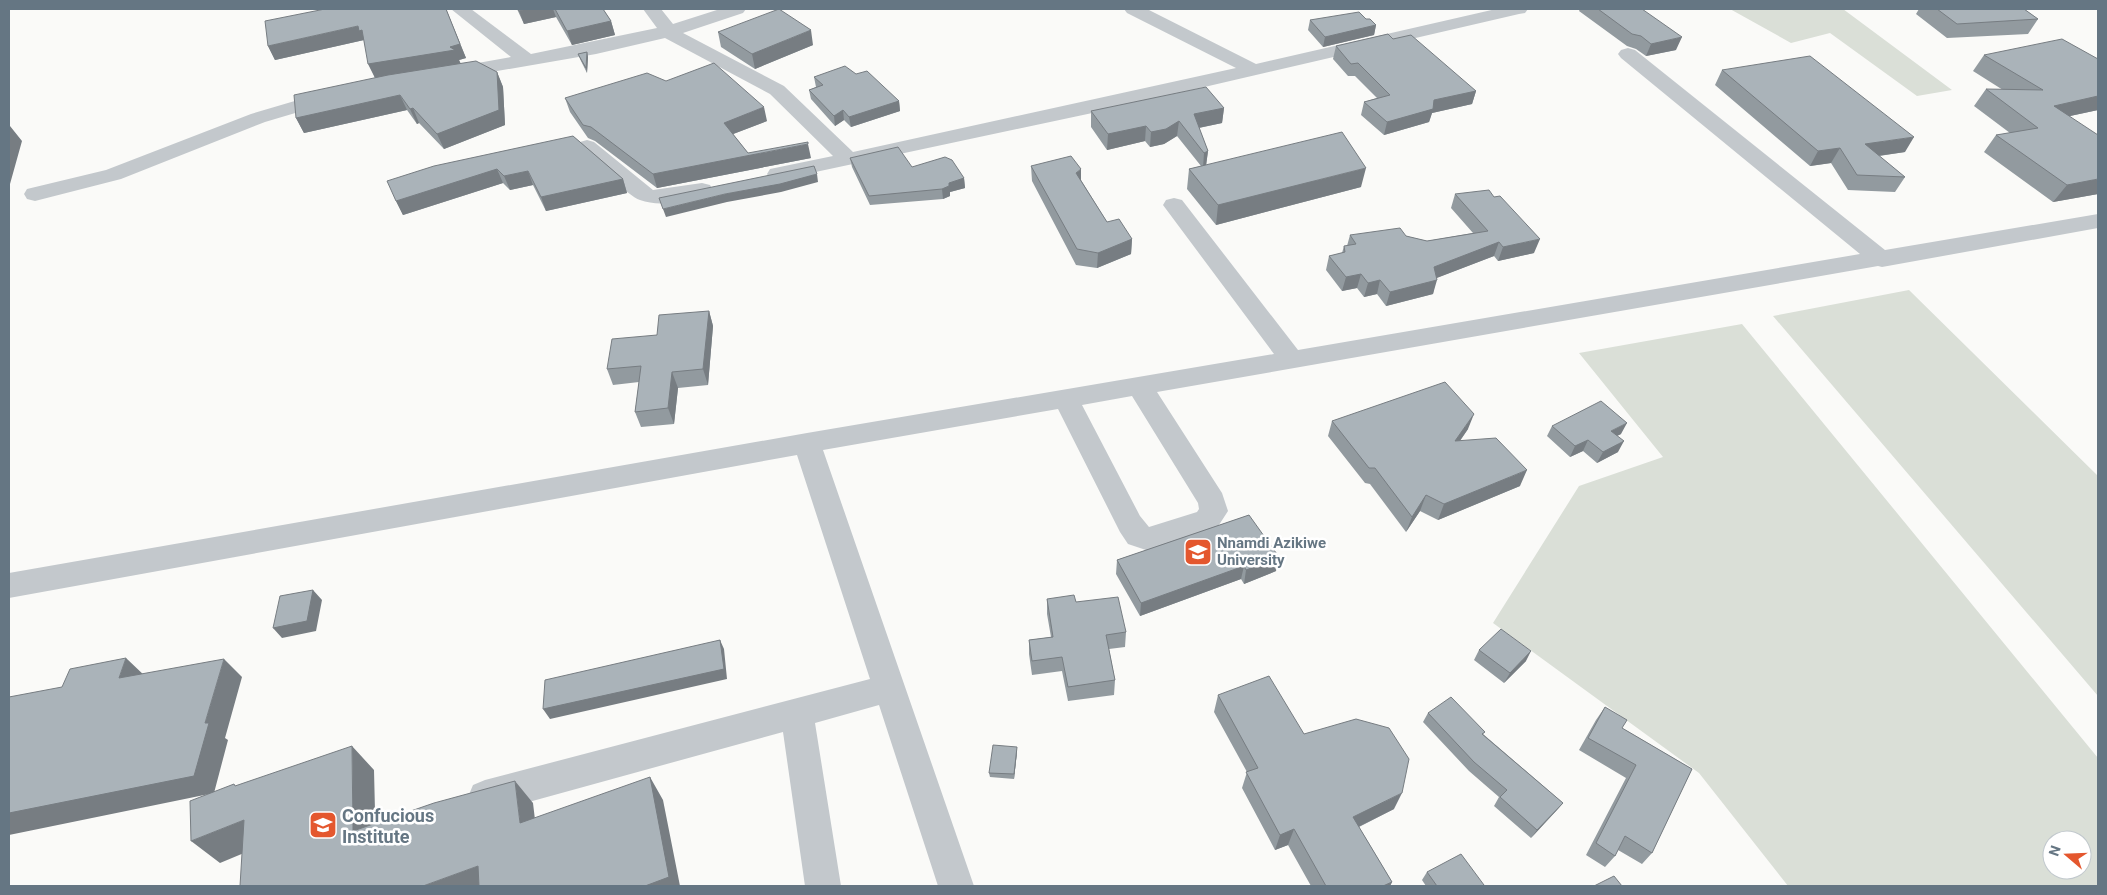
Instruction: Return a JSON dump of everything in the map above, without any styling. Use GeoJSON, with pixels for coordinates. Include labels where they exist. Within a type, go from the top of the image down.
{"type":"FeatureCollection","features":[{"type":"Feature","properties":{"kind":"street"},"geometry":{"type":"LineString","coordinates":[[460,9],[527,60]]}},
{"type":"Feature","properties":{"kind":"street"},"geometry":{"type":"LineString","coordinates":[[652,9],[669,32],[776,90],[849,159]]}},
{"type":"Feature","properties":{"kind":"street"},"geometry":{"type":"LineString","coordinates":[[429,77],[599,49],[669,32],[737,9]]}},
{"type":"Feature","properties":{"kind":"street"},"geometry":{"type":"LineString","coordinates":[[1134,9],[1254,70]]}},
{"type":"Feature","properties":{"kind":"street"},"geometry":{"type":"LineString","coordinates":[[756,179],[1097,106],[1519,9]]}},
{"type":"Feature","properties":{"kind":"street"},"geometry":{"type":"LineString","coordinates":[[1628,54],[1882,260]]}},
{"type":"Feature","properties":{"kind":"street"},"geometry":{"type":"LineString","coordinates":[[35,194],[66,188],[137,167],[301,102],[355,92]]}},
{"type":"Feature","properties":{"kind":"street"},"geometry":{"type":"LineString","coordinates":[[587,146],[646,195],[657,197],[675,195],[720,186]]}},
{"type":"Feature","properties":{"kind":"street"},"geometry":{"type":"LineString","coordinates":[[1174,205],[1292,360]]}},
{"type":"Feature","properties":{"kind":"street"},"geometry":{"type":"LineString","coordinates":[[9,586],[1139,386],[1882,260],[2098,221]]}},
{"type":"Feature","properties":{"kind":"street"},"geometry":{"type":"LineString","coordinates":[[1066,399],[1130,524],[1138,536],[1149,540],[1207,520],[1214,511],[1212,501],[1139,386]]}},
{"type":"Feature","properties":{"kind":"street"},"geometry":{"type":"LineString","coordinates":[[808,444],[956,886]]}},
{"type":"Feature","properties":{"kind":"street"},"geometry":{"type":"LineString","coordinates":[[457,805],[889,688]]}},
{"type":"Feature","properties":{"kind":"street"},"geometry":{"type":"LineString","coordinates":[[797,712],[823,886]]}},
{"type":"Feature","properties":{"kind":"shaded area"},"geometry":{"type":"Polygon","coordinates":[[[1730,9],[1843,9],[1952,90],[1917,96],[1830,33],[1791,43],[1730,9]]]}},
{"type":"Feature","properties":{"kind":"shaded area"},"geometry":{"type":"Polygon","coordinates":[[[1909,290],[2098,476],[2098,696],[1773,316],[1909,290]]]}},
{"type":"Feature","properties":{"kind":"shaded area"},"geometry":{"type":"Polygon","coordinates":[[[1742,324],[2098,758],[2098,886],[1788,886],[1699,773],[1493,623],[1579,486],[1663,457],[1579,353],[1742,324]]]}},
{"type":"Feature","properties":{"kind":"building"},"geometry":{"type":"Polygon","coordinates":[[[325,9],[446,9],[460,44],[450,47],[455,50],[368,64],[362,30],[359,31],[358,26],[268,46],[265,21],[325,9]]]}},
{"type":"Feature","properties":{"kind":"building"},"geometry":{"type":"Polygon","coordinates":[[[555,9],[603,9],[611,21],[567,31],[555,9]]]}},
{"type":"Feature","properties":{"kind":"building"},"geometry":{"type":"Polygon","coordinates":[[[779,9],[811,30],[752,54],[718,32],[779,9]]]}},
{"type":"Feature","properties":{"kind":"building"},"geometry":{"type":"Polygon","coordinates":[[[1598,9],[1642,9],[1682,37],[1651,44],[1641,36],[1632,34],[1598,9]]]}},
{"type":"Feature","properties":{"kind":"building"},"geometry":{"type":"Polygon","coordinates":[[[1937,9],[2024,9],[2038,19],[1957,24],[1937,9]]]}},
{"type":"Feature","properties":{"kind":"building"},"geometry":{"type":"Polygon","coordinates":[[[1359,12],[1376,25],[1325,37],[1310,20],[1359,12]]]}},
{"type":"Feature","properties":{"kind":"building"},"geometry":{"type":"Polygon","coordinates":[[[1388,34],[1393,39],[1411,35],[1476,91],[1434,100],[1433,109],[1387,122],[1364,102],[1390,95],[1358,63],[1351,64],[1336,46],[1388,34]]]}},
{"type":"Feature","properties":{"kind":"building"},"geometry":{"type":"Polygon","coordinates":[[[2062,39],[2098,59],[2098,96],[2054,106],[2098,135],[2098,179],[2067,185],[1996,135],[2038,128],[1986,89],[2043,90],[1984,55],[2062,39]]]}},
{"type":"Feature","properties":{"kind":"building"},"geometry":{"type":"Polygon","coordinates":[[[587,52],[586,68],[578,54],[587,52]]]}},
{"type":"Feature","properties":{"kind":"building"},"geometry":{"type":"Polygon","coordinates":[[[1810,56],[1914,137],[1865,144],[1905,177],[1857,175],[1840,148],[1818,151],[1722,70],[1810,56]]]}},
{"type":"Feature","properties":{"kind":"building"},"geometry":{"type":"Polygon","coordinates":[[[476,61],[497,72],[499,110],[437,134],[413,108],[410,109],[400,95],[296,118],[294,95],[388,75],[476,61]]]}},
{"type":"Feature","properties":{"kind":"building"},"geometry":{"type":"Polygon","coordinates":[[[714,63],[764,107],[724,123],[748,153],[808,142],[808,144],[653,174],[591,127],[583,125],[565,98],[647,73],[666,81],[714,63]]]}},
{"type":"Feature","properties":{"kind":"building"},"geometry":{"type":"Polygon","coordinates":[[[845,66],[856,74],[867,71],[899,101],[849,117],[843,110],[834,116],[809,90],[823,85],[814,77],[845,66]]]}},
{"type":"Feature","properties":{"kind":"building"},"geometry":{"type":"Polygon","coordinates":[[[1206,87],[1224,108],[1194,114],[1208,151],[1204,153],[1179,121],[1166,129],[1151,132],[1146,126],[1108,134],[1091,111],[1206,87]]]}},
{"type":"Feature","properties":{"kind":"building"},"geometry":{"type":"Polygon","coordinates":[[[1342,132],[1366,168],[1218,205],[1189,169],[1342,132]]]}},
{"type":"Feature","properties":{"kind":"building"},"geometry":{"type":"Polygon","coordinates":[[[573,136],[623,179],[541,197],[528,171],[504,176],[497,169],[396,201],[387,181],[434,166],[573,136]]]}},
{"type":"Feature","properties":{"kind":"building"},"geometry":{"type":"Polygon","coordinates":[[[898,147],[912,167],[945,157],[952,160],[964,178],[949,183],[949,186],[942,189],[869,196],[850,158],[898,147]]]}},
{"type":"Feature","properties":{"kind":"building"},"geometry":{"type":"Polygon","coordinates":[[[1071,156],[1081,169],[1076,173],[1107,222],[1119,219],[1132,239],[1098,253],[1077,249],[1031,166],[1071,156]]]}},
{"type":"Feature","properties":{"kind":"building"},"geometry":{"type":"Polygon","coordinates":[[[814,166],[817,174],[780,184],[725,194],[663,209],[659,198],[814,166]]]}},
{"type":"Feature","properties":{"kind":"building"},"geometry":{"type":"Polygon","coordinates":[[[1489,190],[1494,197],[1500,196],[1540,239],[1503,247],[1499,242],[1434,267],[1437,280],[1390,292],[1380,280],[1368,283],[1361,274],[1346,277],[1329,256],[1345,252],[1344,246],[1356,244],[1350,235],[1400,228],[1406,236],[1427,241],[1488,231],[1455,194],[1489,190]]]}},
{"type":"Feature","properties":{"kind":"building"},"geometry":{"type":"Polygon","coordinates":[[[709,311],[703,369],[672,372],[668,408],[635,412],[641,366],[607,369],[612,339],[657,335],[659,315],[709,311]]]}},
{"type":"Feature","properties":{"kind":"building"},"geometry":{"type":"Polygon","coordinates":[[[1445,382],[1474,414],[1455,441],[1496,438],[1527,470],[1444,504],[1426,495],[1412,517],[1375,468],[1369,468],[1332,421],[1445,382]]]}},
{"type":"Feature","properties":{"kind":"building"},"geometry":{"type":"Polygon","coordinates":[[[1601,401],[1627,423],[1611,431],[1624,441],[1603,452],[1588,440],[1575,446],[1552,426],[1601,401]]]}},
{"type":"Feature","properties":{"kind":"building"},"geometry":{"type":"Polygon","coordinates":[[[1249,515],[1279,557],[1246,570],[1244,566],[1141,603],[1117,560],[1249,515]]]}},
{"type":"Feature","properties":{"kind":"building"},"geometry":{"type":"Polygon","coordinates":[[[313,590],[307,621],[273,628],[280,596],[313,590]]]}},
{"type":"Feature","properties":{"kind":"building"},"geometry":{"type":"Polygon","coordinates":[[[1074,595],[1076,602],[1118,597],[1126,632],[1106,635],[1115,680],[1068,687],[1062,657],[1032,661],[1029,640],[1053,637],[1047,599],[1074,595]]]}},
{"type":"Feature","properties":{"kind":"building"},"geometry":{"type":"Polygon","coordinates":[[[1501,629],[1531,651],[1510,673],[1479,650],[1501,629]]]}},
{"type":"Feature","properties":{"kind":"building"},"geometry":{"type":"Polygon","coordinates":[[[720,640],[724,669],[543,709],[545,680],[720,640]]]}},
{"type":"Feature","properties":{"kind":"building"},"geometry":{"type":"Polygon","coordinates":[[[126,658],[119,678],[224,659],[205,723],[209,723],[194,776],[9,813],[9,697],[62,687],[70,669],[126,658]]]}},
{"type":"Feature","properties":{"kind":"building"},"geometry":{"type":"Polygon","coordinates":[[[1269,676],[1304,734],[1356,719],[1389,728],[1409,759],[1402,793],[1353,817],[1392,882],[1383,886],[1326,886],[1294,829],[1280,835],[1246,772],[1258,768],[1218,695],[1269,676]]]}},
{"type":"Feature","properties":{"kind":"building"},"geometry":{"type":"Polygon","coordinates":[[[1451,697],[1485,732],[1482,734],[1563,803],[1537,830],[1500,797],[1507,790],[1474,762],[1428,713],[1451,697]]]}},
{"type":"Feature","properties":{"kind":"building"},"geometry":{"type":"Polygon","coordinates":[[[1605,707],[1627,720],[1622,728],[1692,769],[1652,853],[1625,836],[1615,856],[1596,843],[1636,765],[1588,738],[1605,707]]]}},
{"type":"Feature","properties":{"kind":"building"},"geometry":{"type":"Polygon","coordinates":[[[993,745],[1017,747],[1014,774],[989,773],[993,745]]]}},
{"type":"Feature","properties":{"kind":"building","name":"Confucious Institute"},"geometry":{"type":"Polygon","coordinates":[[[352,746],[353,831],[434,803],[515,781],[520,823],[650,777],[669,877],[645,886],[479,886],[478,866],[423,886],[240,886],[244,820],[191,841],[190,801],[234,784],[235,786],[352,746]]]}},
{"type":"Feature","properties":{"kind":"building"},"geometry":{"type":"Polygon","coordinates":[[[1461,854],[1484,885],[1437,886],[1427,872],[1461,854]]]}},
{"type":"Feature","properties":{"kind":"building"},"geometry":{"type":"Polygon","coordinates":[[[1614,876],[1622,886],[1594,886],[1614,876]]]}},
{"type":"Feature","properties":{"kind":"place","name":"Nnamdi Azikiwe University"},"geometry":{"type":"Point","coordinates":[1198,552]}},
{"type":"Feature","properties":{"kind":"place","name":"Confucious Institute"},"geometry":{"type":"Point","coordinates":[323,825]}}]}
